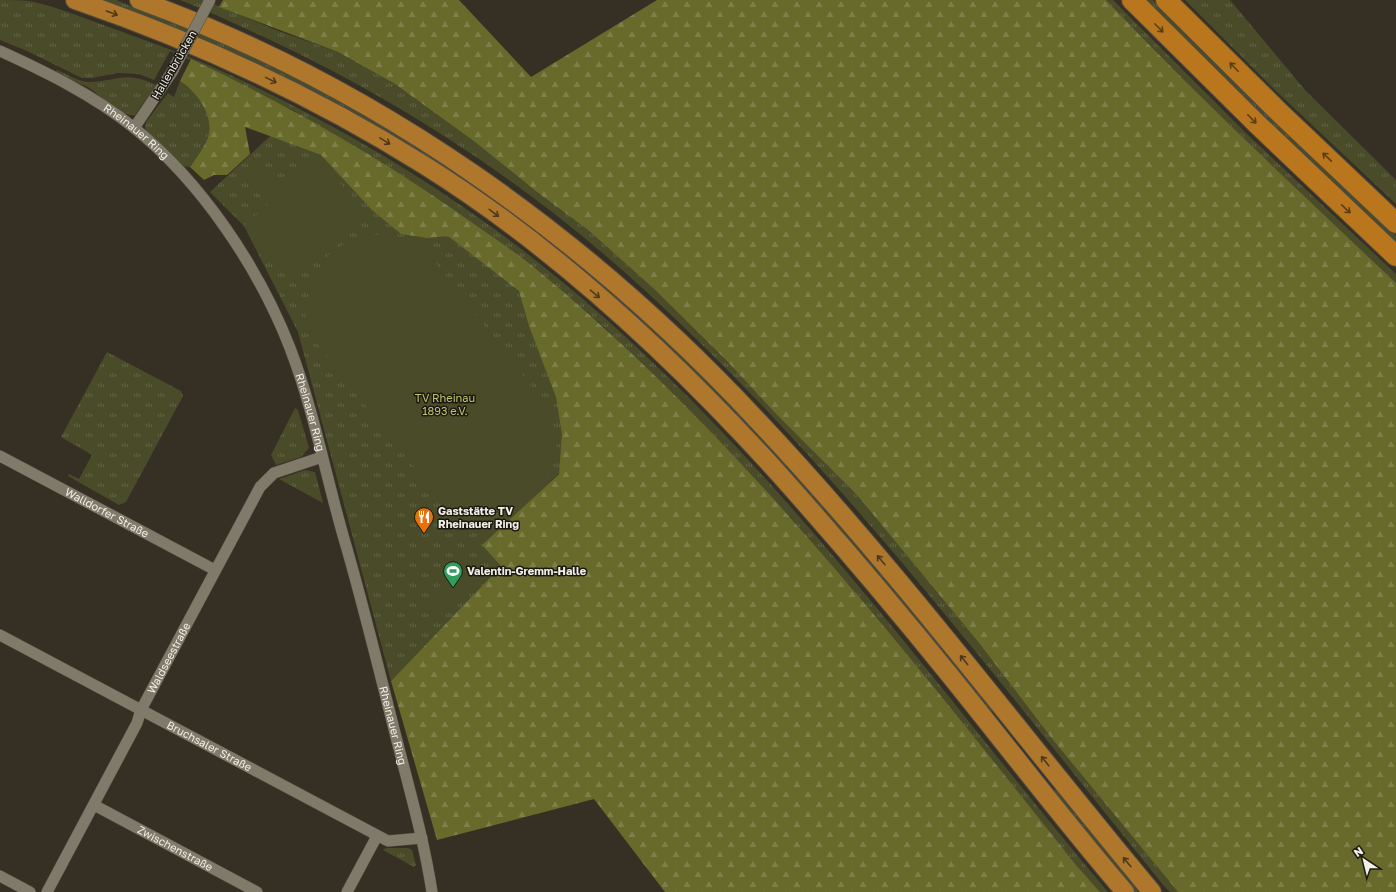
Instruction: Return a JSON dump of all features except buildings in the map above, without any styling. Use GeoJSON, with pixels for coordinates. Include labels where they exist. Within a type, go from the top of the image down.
{"type":"FeatureCollection","features":[{"type":"Feature","properties":{"kind":"highway"},"geometry":{"type":"LineString","coordinates":[[75,0],[140,23],[236,63],[322,105],[427,167],[490,210],[544,250],[611,307],[663,355],[782,477],[944,668],[1124,892]]}},
{"type":"Feature","properties":{"kind":"highway"},"geometry":{"type":"LineString","coordinates":[[139,0],[214,30],[278,59],[381,114],[457,161],[503,194],[552,230],[621,288],[681,343],[735,397],[830,501],[904,586],[1152,892]]}},
{"type":"Feature","properties":{"kind":"highway"},"geometry":{"type":"LineString","coordinates":[[1132,0],[1257,124],[1396,256]]}},
{"type":"Feature","properties":{"kind":"highway"},"geometry":{"type":"LineString","coordinates":[[1166,0],[1280,113],[1396,223]]}},
{"type":"Feature","properties":{"kind":"street","name":"Hallenbrücken"},"geometry":{"type":"LineString","coordinates":[[134,128],[172,72],[210,0]]}},
{"type":"Feature","properties":{"kind":"street","name":"Rheinauer Ring"},"geometry":{"type":"LineString","coordinates":[[0,51],[47,73],[96,101],[134,128],[179,170],[208,206],[255,276],[278,320],[291,350],[361,599],[422,838],[432,892]]}},
{"type":"Feature","properties":{"kind":"street","name":"Walldorfer Straße"},"geometry":{"type":"LineString","coordinates":[[0,456],[215,570]]}},
{"type":"Feature","properties":{"kind":"street","name":"Waldseestraße"},"geometry":{"type":"LineString","coordinates":[[47,892],[137,723],[141,710],[215,570],[265,481],[274,473],[322,457]]}},
{"type":"Feature","properties":{"kind":"street","name":"Bruchsaler Straße"},"geometry":{"type":"LineString","coordinates":[[0,635],[377,836],[388,841],[422,838]]}},
{"type":"Feature","properties":{"kind":"street","name":"Zwischenstraße"},"geometry":{"type":"LineString","coordinates":[[94,805],[257,892]]}},
{"type":"Feature","properties":{"kind":"street"},"geometry":{"type":"LineString","coordinates":[[347,892],[377,836]]}},
{"type":"Feature","properties":{"kind":"street"},"geometry":{"type":"LineString","coordinates":[[0,876],[30,892]]}},
{"type":"Feature","properties":{"kind":"green space","name":"TV Rheinau 1893 e.V."},"geometry":{"type":"Polygon","coordinates":[[[0,0],[29,1],[68,12],[183,54],[268,93],[347,135],[424,181],[462,206],[534,259],[616,328],[693,402],[767,480],[837,560],[906,643],[1108,892],[1100,892],[1076,865],[849,585],[791,518],[715,438],[604,327],[532,265],[588,446],[483,545],[501,566],[391,681],[298,332],[244,226],[210,192],[296,112],[221,74],[170,51],[154,80],[139,74],[118,73],[92,78],[82,78],[27,51],[0,40],[0,0]]]}},
{"type":"Feature","properties":{"kind":"green space"},"geometry":{"type":"Polygon","coordinates":[[[100,0],[116,0],[249,53],[384,125],[509,208],[601,281],[666,340],[764,438],[877,566],[974,684],[993,710],[990,712],[735,415],[442,167],[385,131],[301,85],[208,41],[100,0]]]}},
{"type":"Feature","properties":{"kind":"green space"},"geometry":{"type":"Polygon","coordinates":[[[180,0],[204,0],[276,30],[338,52],[395,84],[475,142],[537,192],[588,230],[654,289],[725,359],[776,414],[857,495],[979,643],[1053,740],[1178,892],[1170,892],[1164,886],[918,582],[789,434],[721,364],[651,296],[608,257],[516,185],[469,152],[420,121],[318,63],[212,13],[180,0]]]}},
{"type":"Feature","properties":{"kind":"green space"},"geometry":{"type":"Polygon","coordinates":[[[223,0],[459,0],[531,77],[657,0],[1106,0],[1213,108],[1396,283],[1396,892],[1178,892],[1053,740],[979,643],[857,495],[776,414],[725,359],[654,289],[588,230],[537,192],[475,142],[395,84],[338,52],[219,7],[223,0]]]}},
{"type":"Feature","properties":{"kind":"green space"},"geometry":{"type":"Polygon","coordinates":[[[1106,0],[1113,0],[1248,135],[1396,274],[1396,283],[1213,108],[1106,0]]]}},
{"type":"Feature","properties":{"kind":"green space"},"geometry":{"type":"Polygon","coordinates":[[[1144,0],[1153,0],[1295,140],[1396,235],[1396,245],[1144,0]]]}},
{"type":"Feature","properties":{"kind":"green space"},"geometry":{"type":"Polygon","coordinates":[[[1185,0],[1230,0],[1306,91],[1396,180],[1396,204],[1277,92],[1185,0]]]}},
{"type":"Feature","properties":{"kind":"green space"},"geometry":{"type":"Polygon","coordinates":[[[191,59],[301,115],[371,156],[440,200],[527,261],[610,333],[683,403],[753,476],[820,552],[886,629],[1076,865],[1100,892],[665,892],[594,799],[437,840],[391,681],[501,566],[482,545],[559,474],[562,434],[556,397],[529,326],[519,291],[448,236],[428,238],[401,234],[372,210],[321,155],[245,127],[250,154],[227,175],[214,175],[204,180],[190,167],[207,140],[209,123],[204,107],[199,99],[180,81],[191,59]]]}},
{"type":"Feature","properties":{"kind":"green space"},"geometry":{"type":"Polygon","coordinates":[[[57,70],[85,82],[129,77],[137,78],[156,85],[135,115],[128,115],[110,105],[88,87],[53,73],[57,70]]]}},
{"type":"Feature","properties":{"kind":"green space"},"geometry":{"type":"Polygon","coordinates":[[[180,81],[199,99],[204,107],[209,123],[207,140],[190,167],[181,166],[147,133],[145,127],[146,122],[168,93],[174,97],[180,81]]]}},
{"type":"Feature","properties":{"kind":"green space"},"geometry":{"type":"Polygon","coordinates":[[[317,159],[364,209],[290,277],[244,226],[317,159]]]}},
{"type":"Feature","properties":{"kind":"green space"},"geometry":{"type":"Polygon","coordinates":[[[253,163],[276,187],[264,199],[241,174],[253,163]]]}},
{"type":"Feature","properties":{"kind":"green space"},"geometry":{"type":"Polygon","coordinates":[[[387,234],[408,240],[426,251],[545,404],[558,440],[546,482],[515,508],[480,512],[440,500],[312,337],[304,311],[312,281],[329,254],[357,236],[387,234]]]}},
{"type":"Feature","properties":{"kind":"green space"},"geometry":{"type":"Polygon","coordinates":[[[107,352],[181,391],[183,396],[126,502],[119,505],[68,476],[69,474],[79,479],[92,455],[61,437],[107,352]]]}},
{"type":"Feature","properties":{"kind":"green space"},"geometry":{"type":"Polygon","coordinates":[[[295,408],[298,410],[309,448],[301,457],[276,465],[271,455],[295,408]]]}},
{"type":"Feature","properties":{"kind":"green space"},"geometry":{"type":"Polygon","coordinates":[[[305,470],[315,472],[323,503],[279,479],[305,470]]]}},
{"type":"Feature","properties":{"kind":"green space","name":"Valentin-Gremm-Halle"},"geometry":{"type":"Polygon","coordinates":[[[468,555],[485,571],[441,618],[424,602],[468,555]]]}},
{"type":"Feature","properties":{"kind":"green space"},"geometry":{"type":"Polygon","coordinates":[[[1057,789],[1142,892],[1135,892],[1054,791],[1057,789]]]}},
{"type":"Feature","properties":{"kind":"green space"},"geometry":{"type":"Polygon","coordinates":[[[386,848],[408,848],[412,850],[416,865],[414,867],[383,850],[386,848]]]}},
{"type":"Feature","properties":{"kind":"place","name":"Gaststätte TV Rheinauer Ring"},"geometry":{"type":"Point","coordinates":[424,534]}},
{"type":"Feature","properties":{"kind":"place","name":"Valentin-Gremm-Halle"},"geometry":{"type":"Point","coordinates":[453,588]}}]}
